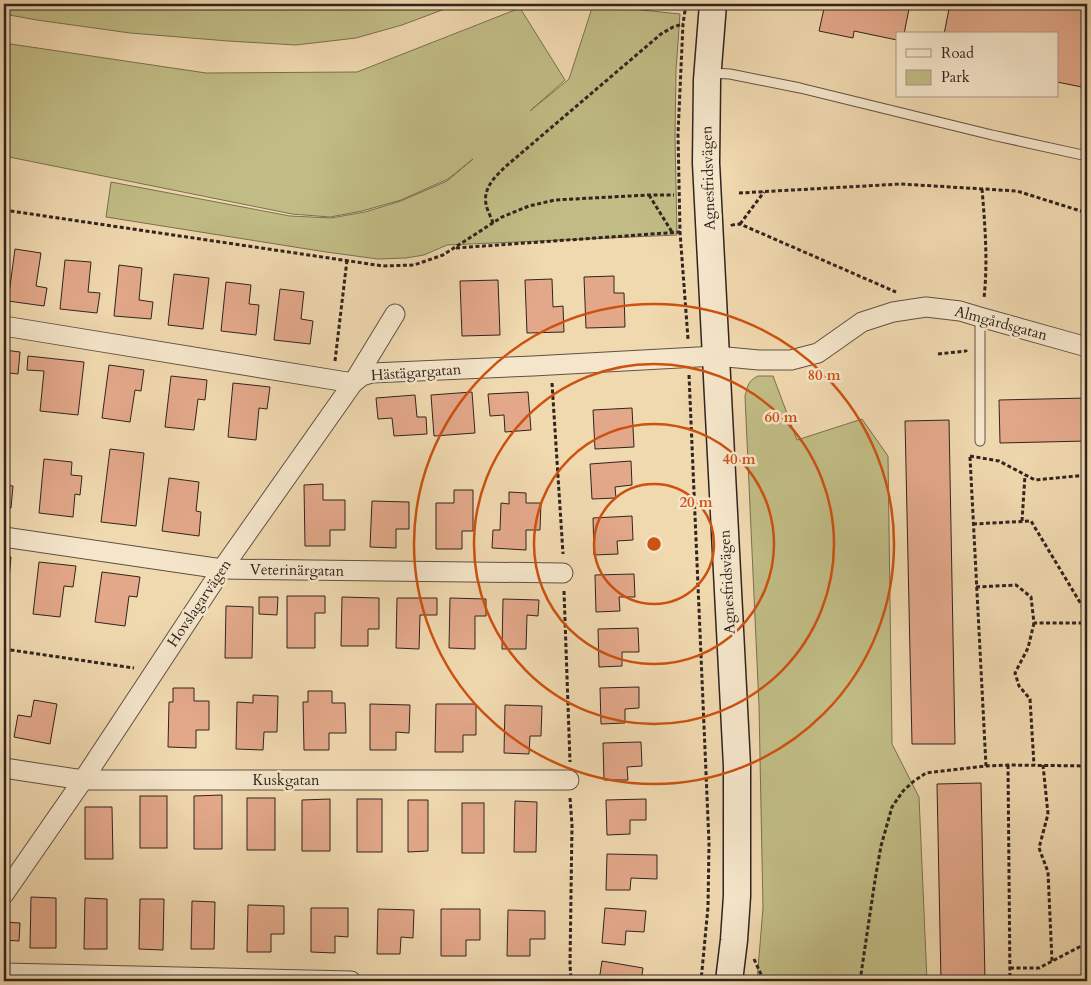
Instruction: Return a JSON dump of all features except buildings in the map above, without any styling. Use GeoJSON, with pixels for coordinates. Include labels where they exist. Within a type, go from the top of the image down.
{"type":"FeatureCollection","features":[{"type":"Feature","properties":{"kind":"main road","name":"Agnesfridsvägen"},"geometry":{"type":"LineString","coordinates":[[713,4],[708,73],[706,164],[736,766],[737,896],[734,940],[728,981]]}},
{"type":"Feature","properties":{"kind":"street","name":"Almgårdsgatan"},"geometry":{"type":"LineString","coordinates":[[716,356],[759,360],[791,360],[818,353],[862,322],[894,312],[926,307],[960,311],[1087,347]]}},
{"type":"Feature","properties":{"kind":"street","name":"Hovslagarvägen"},"geometry":{"type":"LineString","coordinates":[[4,894],[83,780],[222,569],[353,383],[395,314]]}},
{"type":"Feature","properties":{"kind":"street","name":"Hästägargatan"},"geometry":{"type":"LineString","coordinates":[[4,326],[353,383],[362,376],[372,373],[716,356]]}},
{"type":"Feature","properties":{"kind":"street","name":"Veterinärgatan"},"geometry":{"type":"LineString","coordinates":[[4,537],[222,569],[564,573]]}},
{"type":"Feature","properties":{"kind":"street","name":"Kuskgatan"},"geometry":{"type":"LineString","coordinates":[[4,768],[83,780],[569,780]]}},
{"type":"Feature","properties":{"kind":"street"},"geometry":{"type":"LineString","coordinates":[[4,973],[351,981]]}},
{"type":"Feature","properties":{"kind":"lane"},"geometry":{"type":"LineString","coordinates":[[708,73],[730,74],[800,88],[983,133],[1087,156]]}},
{"type":"Feature","properties":{"kind":"lane"},"geometry":{"type":"LineString","coordinates":[[980,317],[980,441]]}},
{"type":"Feature","properties":{"kind":"path"},"geometry":{"type":"LineString","coordinates":[[686,4],[683,24],[678,134],[680,232],[688,358],[709,843],[708,907],[701,981]]}},
{"type":"Feature","properties":{"kind":"path"},"geometry":{"type":"LineString","coordinates":[[493,223],[486,204],[486,191],[492,180],[661,34],[673,26],[683,24]]}},
{"type":"Feature","properties":{"kind":"path"},"geometry":{"type":"LineString","coordinates":[[740,193],[901,184],[1017,191],[1087,213]]}},
{"type":"Feature","properties":{"kind":"path"},"geometry":{"type":"LineString","coordinates":[[980,317],[987,276],[982,189]]}},
{"type":"Feature","properties":{"kind":"path"},"geometry":{"type":"LineString","coordinates":[[740,224],[764,192]]}},
{"type":"Feature","properties":{"kind":"path"},"geometry":{"type":"LineString","coordinates":[[648,195],[672,232]]}},
{"type":"Feature","properties":{"kind":"path"},"geometry":{"type":"LineString","coordinates":[[4,210],[383,266],[414,265],[443,255],[493,223],[529,206],[555,200],[674,195]]}},
{"type":"Feature","properties":{"kind":"path"},"geometry":{"type":"LineString","coordinates":[[732,225],[740,224],[897,292]]}},
{"type":"Feature","properties":{"kind":"path"},"geometry":{"type":"LineString","coordinates":[[454,248],[680,232]]}},
{"type":"Feature","properties":{"kind":"path"},"geometry":{"type":"LineString","coordinates":[[347,260],[335,361],[353,383]]}},
{"type":"Feature","properties":{"kind":"path"},"geometry":{"type":"LineString","coordinates":[[551,365],[564,573],[570,758],[569,780],[572,825],[571,981]]}},
{"type":"Feature","properties":{"kind":"path"},"geometry":{"type":"LineString","coordinates":[[970,457],[986,766]]}},
{"type":"Feature","properties":{"kind":"path"},"geometry":{"type":"LineString","coordinates":[[1022,521],[1025,475]]}},
{"type":"Feature","properties":{"kind":"path"},"geometry":{"type":"LineString","coordinates":[[973,524],[1031,520],[1087,614]]}},
{"type":"Feature","properties":{"kind":"path"},"geometry":{"type":"LineString","coordinates":[[976,587],[1016,585],[1031,597],[1034,623],[1028,648],[1015,673],[1019,686],[1030,699],[1034,765]]}},
{"type":"Feature","properties":{"kind":"path"},"geometry":{"type":"LineString","coordinates":[[1034,623],[1087,622]]}},
{"type":"Feature","properties":{"kind":"path"},"geometry":{"type":"LineString","coordinates":[[4,649],[154,671]]}},
{"type":"Feature","properties":{"kind":"path"},"geometry":{"type":"LineString","coordinates":[[1008,765],[1010,981]]}},
{"type":"Feature","properties":{"kind":"path"},"geometry":{"type":"LineString","coordinates":[[1043,765],[1048,814],[1039,848],[1048,872],[1052,961]]}},
{"type":"Feature","properties":{"kind":"path"},"geometry":{"type":"LineString","coordinates":[[860,981],[881,846],[892,806],[914,780],[926,773],[986,766],[1087,766]]}},
{"type":"Feature","properties":{"kind":"path"},"geometry":{"type":"LineString","coordinates":[[1010,968],[1039,968],[1087,943]]}},
{"type":"Feature","properties":{"kind":"path"},"geometry":{"type":"LineString","coordinates":[[753,957],[764,981]]}},
{"type":"Feature","properties":{"kind":"green space"},"geometry":{"type":"Polygon","coordinates":[[[4,4],[458,4],[402,25],[356,38],[296,45],[130,33],[37,20],[4,14],[4,4]]]}},
{"type":"Feature","properties":{"kind":"green space"},"geometry":{"type":"Polygon","coordinates":[[[593,5],[680,14],[676,70],[675,137],[677,235],[447,245],[424,255],[378,259],[106,217],[111,182],[290,216],[331,218],[365,212],[401,201],[447,181],[473,159],[448,179],[401,200],[362,211],[330,217],[292,214],[4,156],[4,43],[206,73],[357,72],[520,8],[565,80],[530,111],[569,79],[593,5]]]}},
{"type":"Feature","properties":{"kind":"green space"},"geometry":{"type":"Polygon","coordinates":[[[758,376],[773,376],[797,440],[862,419],[888,456],[892,744],[919,797],[927,981],[757,981],[763,908],[759,706],[745,396],[749,384],[758,376]]]}}]}
